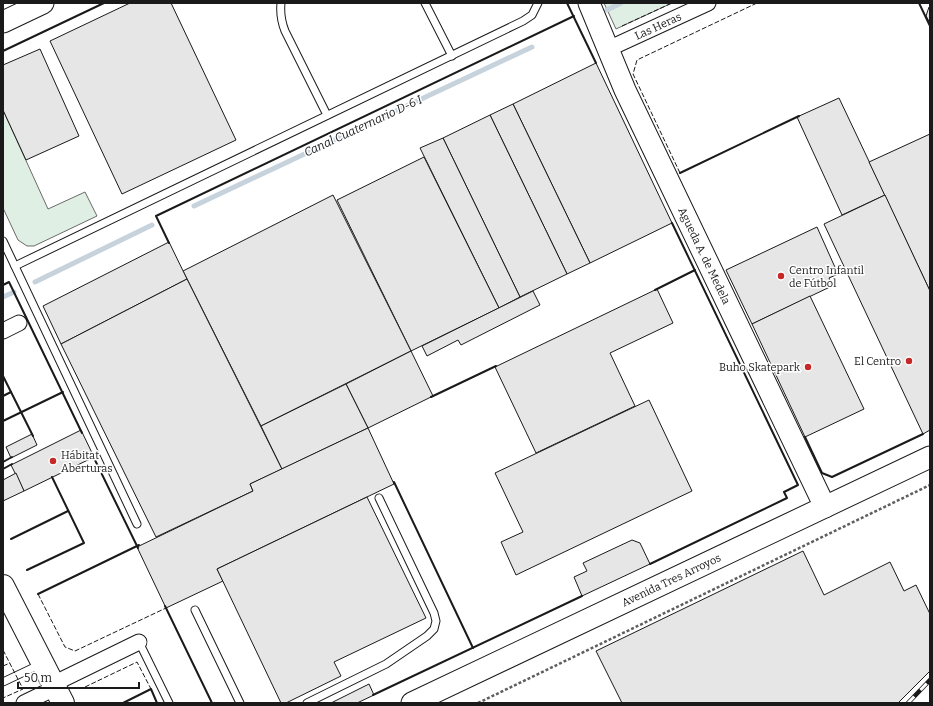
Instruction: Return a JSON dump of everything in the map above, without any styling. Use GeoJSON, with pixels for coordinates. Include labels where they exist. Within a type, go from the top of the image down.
{"type":"FeatureCollection","features":[{"type":"Feature","properties":{"kind":"main road"},"geometry":{"type":"LineString","coordinates":[[3,586],[57,692]]}},
{"type":"Feature","properties":{"kind":"street"},"geometry":{"type":"LineString","coordinates":[[3,22],[43,3]]}},
{"type":"Feature","properties":{"kind":"street","name":"Agueda A. de Medela"},"geometry":{"type":"LineString","coordinates":[[589,3],[625,90],[824,507]]}},
{"type":"Feature","properties":{"kind":"street","name":"Las Heras"},"geometry":{"type":"LineString","coordinates":[[608,49],[708,3]]}},
{"type":"Feature","properties":{"kind":"street"},"geometry":{"type":"LineString","coordinates":[[3,331],[19,324]]}},
{"type":"Feature","properties":{"kind":"street","name":"Avenida Tres Arroyos"},"geometry":{"type":"LineString","coordinates":[[412,703],[930,457]]}},
{"type":"Feature","properties":{"kind":"street"},"geometry":{"type":"LineString","coordinates":[[24,703],[57,692],[139,642]]}},
{"type":"Feature","properties":{"kind":"lane"},"geometry":{"type":"LineString","coordinates":[[281,3],[280,11],[285,31],[327,115]]}},
{"type":"Feature","properties":{"kind":"lane"},"geometry":{"type":"LineString","coordinates":[[426,3],[452,56]]}},
{"type":"Feature","properties":{"kind":"lane"},"geometry":{"type":"LineString","coordinates":[[15,266],[528,18],[535,11],[538,3]]}},
{"type":"Feature","properties":{"kind":"lane"},"geometry":{"type":"LineString","coordinates":[[3,241],[137,524]]}},
{"type":"Feature","properties":{"kind":"lane"},"geometry":{"type":"LineString","coordinates":[[307,703],[386,664],[427,636],[434,629],[436,621],[434,613],[379,498]]}},
{"type":"Feature","properties":{"kind":"lane"},"geometry":{"type":"LineString","coordinates":[[195,610],[240,703]]}},
{"type":"Feature","properties":{"kind":"lane"},"geometry":{"type":"LineString","coordinates":[[139,642],[169,703]]}},
{"type":"Feature","properties":{"kind":"lane"},"geometry":{"type":"LineString","coordinates":[[3,682],[42,663]]}},
{"type":"Feature","properties":{"kind":"path"},"geometry":{"type":"LineString","coordinates":[[478,703],[930,485]]}},
{"type":"Feature","properties":{"kind":"green space"},"geometry":{"type":"Polygon","coordinates":[[[604,3],[672,3],[616,29],[604,3]]]}},
{"type":"Feature","properties":{"kind":"green space"},"geometry":{"type":"Polygon","coordinates":[[[3,110],[48,209],[85,192],[97,216],[34,246],[27,246],[18,240],[3,208],[3,110]]]}},
{"type":"Feature","properties":{"kind":"building"},"geometry":{"type":"Polygon","coordinates":[[[130,3],[171,3],[236,140],[122,194],[50,41],[130,3]]]}},
{"type":"Feature","properties":{"kind":"building"},"geometry":{"type":"Polygon","coordinates":[[[930,7],[930,23],[926,16],[930,7]]]}},
{"type":"Feature","properties":{"kind":"building"},"geometry":{"type":"Polygon","coordinates":[[[40,49],[79,136],[26,160],[3,110],[3,65],[40,49]]]}},
{"type":"Feature","properties":{"kind":"building"},"geometry":{"type":"Polygon","coordinates":[[[596,63],[672,223],[590,263],[513,104],[596,63]]]}},
{"type":"Feature","properties":{"kind":"building"},"geometry":{"type":"Polygon","coordinates":[[[839,98],[885,195],[842,215],[797,117],[839,98]]]}},
{"type":"Feature","properties":{"kind":"building"},"geometry":{"type":"Polygon","coordinates":[[[513,104],[590,263],[567,274],[490,115],[513,104]]]}},
{"type":"Feature","properties":{"kind":"building"},"geometry":{"type":"Polygon","coordinates":[[[490,115],[567,274],[520,297],[443,138],[490,115]]]}},
{"type":"Feature","properties":{"kind":"building"},"geometry":{"type":"Polygon","coordinates":[[[930,134],[930,291],[869,162],[930,134]]]}},
{"type":"Feature","properties":{"kind":"building"},"geometry":{"type":"Polygon","coordinates":[[[443,138],[520,297],[499,308],[420,148],[443,138]]]}},
{"type":"Feature","properties":{"kind":"building"},"geometry":{"type":"Polygon","coordinates":[[[424,157],[499,308],[411,351],[337,200],[424,157]]]}},
{"type":"Feature","properties":{"kind":"building"},"geometry":{"type":"Polygon","coordinates":[[[333,195],[411,351],[261,426],[183,271],[333,195]]]}},
{"type":"Feature","properties":{"kind":"building","name":"El Centro"},"geometry":{"type":"Polygon","coordinates":[[[885,195],[930,291],[930,430],[923,434],[824,224],[885,195]]]}},
{"type":"Feature","properties":{"kind":"building","name":"Centro Infantil de Fútbol"},"geometry":{"type":"Polygon","coordinates":[[[817,227],[838,274],[829,278],[832,286],[752,324],[726,270],[817,227]]]}},
{"type":"Feature","properties":{"kind":"building"},"geometry":{"type":"Polygon","coordinates":[[[169,242],[187,279],[61,344],[43,306],[169,242]]]}},
{"type":"Feature","properties":{"kind":"building"},"geometry":{"type":"Polygon","coordinates":[[[187,279],[282,469],[250,484],[253,491],[156,537],[61,344],[187,279]]]}},
{"type":"Feature","properties":{"kind":"building"},"geometry":{"type":"Polygon","coordinates":[[[657,289],[673,323],[610,353],[635,406],[536,453],[495,367],[657,289]]]}},
{"type":"Feature","properties":{"kind":"building"},"geometry":{"type":"Polygon","coordinates":[[[533,291],[540,305],[461,345],[458,340],[427,356],[422,346],[533,291]]]}},
{"type":"Feature","properties":{"kind":"building","name":"Buho Skatepark"},"geometry":{"type":"Polygon","coordinates":[[[810,296],[864,409],[805,437],[752,324],[810,296]]]}},
{"type":"Feature","properties":{"kind":"building"},"geometry":{"type":"Polygon","coordinates":[[[411,351],[433,396],[368,428],[346,384],[411,351]]]}},
{"type":"Feature","properties":{"kind":"building"},"geometry":{"type":"Polygon","coordinates":[[[346,384],[368,428],[282,469],[261,426],[346,384]]]}},
{"type":"Feature","properties":{"kind":"building"},"geometry":{"type":"Polygon","coordinates":[[[649,400],[692,491],[516,575],[501,542],[523,532],[495,473],[649,400]]]}},
{"type":"Feature","properties":{"kind":"building"},"geometry":{"type":"Polygon","coordinates":[[[368,428],[394,484],[217,569],[223,581],[166,608],[137,547],[253,491],[250,484],[368,428]]]}},
{"type":"Feature","properties":{"kind":"building","name":"Hábitat Aberturas"},"geometry":{"type":"Polygon","coordinates":[[[81,430],[94,457],[24,491],[11,465],[81,430]]]}},
{"type":"Feature","properties":{"kind":"building"},"geometry":{"type":"Polygon","coordinates":[[[32,434],[37,445],[11,458],[6,447],[32,434]]]}},
{"type":"Feature","properties":{"kind":"building"},"geometry":{"type":"Polygon","coordinates":[[[16,473],[24,491],[3,501],[3,480],[16,473]]]}},
{"type":"Feature","properties":{"kind":"building"},"geometry":{"type":"Polygon","coordinates":[[[367,497],[426,618],[334,662],[341,676],[286,703],[281,703],[217,569],[367,497]]]}},
{"type":"Feature","properties":{"kind":"building"},"geometry":{"type":"Polygon","coordinates":[[[632,540],[640,543],[650,564],[582,596],[574,577],[587,571],[583,563],[632,540]]]}},
{"type":"Feature","properties":{"kind":"building"},"geometry":{"type":"Polygon","coordinates":[[[803,551],[824,595],[890,562],[904,591],[916,585],[930,614],[930,671],[898,703],[622,703],[596,651],[803,551]]]}},
{"type":"Feature","properties":{"kind":"building"},"geometry":{"type":"Polygon","coordinates":[[[369,684],[374,695],[357,703],[331,703],[369,684]]]}},
{"type":"Feature","properties":{"kind":"waterway","name":"Canal Cuaternario D-6 I"},"geometry":{"type":"LineString","coordinates":[[607,10],[621,3]]}},
{"type":"Feature","properties":{"kind":"waterway","name":"Canal Cuaternario D-6 I"},"geometry":{"type":"LineString","coordinates":[[194,206],[532,47]]}},
{"type":"Feature","properties":{"kind":"waterway","name":"Canal Cuaternario D-6 I"},"geometry":{"type":"LineString","coordinates":[[35,282],[152,225]]}},
{"type":"Feature","properties":{"kind":"waterway","name":"Canal Cuaternario D-6 I"},"geometry":{"type":"LineString","coordinates":[[3,297],[14,292]]}},
{"type":"Feature","properties":{"kind":"railway"},"geometry":{"type":"LineString","coordinates":[[908,703],[930,680]]}},
{"type":"Feature","properties":{"kind":"fence"},"geometry":{"type":"LineString","coordinates":[[622,26],[672,3]]}},
{"type":"Feature","properties":{"kind":"fence"},"geometry":{"type":"LineString","coordinates":[[680,173],[633,74],[637,60],[757,3]]}},
{"type":"Feature","properties":{"kind":"fence"},"geometry":{"type":"LineString","coordinates":[[38,594],[65,647],[75,651],[166,608]]}},
{"type":"Feature","properties":{"kind":"fence"},"geometry":{"type":"LineString","coordinates":[[3,650],[23,689],[3,698]]}},
{"type":"Feature","properties":{"kind":"fence"},"geometry":{"type":"LineString","coordinates":[[85,687],[137,662],[151,689]]}},
{"type":"Feature","properties":{"kind":"fence"},"geometry":{"type":"LineString","coordinates":[[3,666],[10,663]]}},
{"type":"Feature","properties":{"kind":"wall"},"geometry":{"type":"LineString","coordinates":[[3,51],[104,3]]}},
{"type":"Feature","properties":{"kind":"wall"},"geometry":{"type":"LineString","coordinates":[[567,3],[596,63]]}},
{"type":"Feature","properties":{"kind":"wall"},"geometry":{"type":"LineString","coordinates":[[919,3],[930,26]]}},
{"type":"Feature","properties":{"kind":"wall"},"geometry":{"type":"LineString","coordinates":[[169,243],[156,216],[574,16]]}},
{"type":"Feature","properties":{"kind":"wall"},"geometry":{"type":"LineString","coordinates":[[680,173],[799,116]]}},
{"type":"Feature","properties":{"kind":"wall"},"geometry":{"type":"LineString","coordinates":[[650,564],[787,498],[784,492],[798,485],[672,223]]}},
{"type":"Feature","properties":{"kind":"wall"},"geometry":{"type":"LineString","coordinates":[[655,290],[695,270]]}},
{"type":"Feature","properties":{"kind":"wall"},"geometry":{"type":"LineString","coordinates":[[3,285],[9,282],[82,433]]}},
{"type":"Feature","properties":{"kind":"wall"},"geometry":{"type":"LineString","coordinates":[[431,397],[496,366]]}},
{"type":"Feature","properties":{"kind":"wall"},"geometry":{"type":"LineString","coordinates":[[3,376],[33,436]]}},
{"type":"Feature","properties":{"kind":"wall"},"geometry":{"type":"LineString","coordinates":[[3,396],[11,392]]}},
{"type":"Feature","properties":{"kind":"wall"},"geometry":{"type":"LineString","coordinates":[[3,421],[63,392]]}},
{"type":"Feature","properties":{"kind":"wall"},"geometry":{"type":"LineString","coordinates":[[805,437],[822,473],[832,477],[923,434]]}},
{"type":"Feature","properties":{"kind":"wall"},"geometry":{"type":"LineString","coordinates":[[93,456],[138,548]]}},
{"type":"Feature","properties":{"kind":"wall"},"geometry":{"type":"LineString","coordinates":[[3,462],[12,457]]}},
{"type":"Feature","properties":{"kind":"wall"},"geometry":{"type":"LineString","coordinates":[[3,469],[12,464]]}},
{"type":"Feature","properties":{"kind":"wall"},"geometry":{"type":"LineString","coordinates":[[27,570],[84,543],[52,477]]}},
{"type":"Feature","properties":{"kind":"wall"},"geometry":{"type":"LineString","coordinates":[[394,482],[473,648]]}},
{"type":"Feature","properties":{"kind":"wall"},"geometry":{"type":"LineString","coordinates":[[11,539],[68,511]]}},
{"type":"Feature","properties":{"kind":"wall"},"geometry":{"type":"LineString","coordinates":[[38,594],[139,545]]}},
{"type":"Feature","properties":{"kind":"wall"},"geometry":{"type":"LineString","coordinates":[[373,695],[582,596]]}},
{"type":"Feature","properties":{"kind":"wall"},"geometry":{"type":"LineString","coordinates":[[165,606],[212,703]]}},
{"type":"Feature","properties":{"kind":"wall"},"geometry":{"type":"LineString","coordinates":[[123,703],[151,689],[157,703]]}},
{"type":"Feature","properties":{"kind":"place","name":"Centro Infantil de Fútbol"},"geometry":{"type":"Point","coordinates":[781,276]}},
{"type":"Feature","properties":{"kind":"place","name":"El Centro"},"geometry":{"type":"Point","coordinates":[909,361]}},
{"type":"Feature","properties":{"kind":"place","name":"Buho Skatepark"},"geometry":{"type":"Point","coordinates":[808,367]}},
{"type":"Feature","properties":{"kind":"place","name":"Hábitat Aberturas"},"geometry":{"type":"Point","coordinates":[53,461]}}]}
